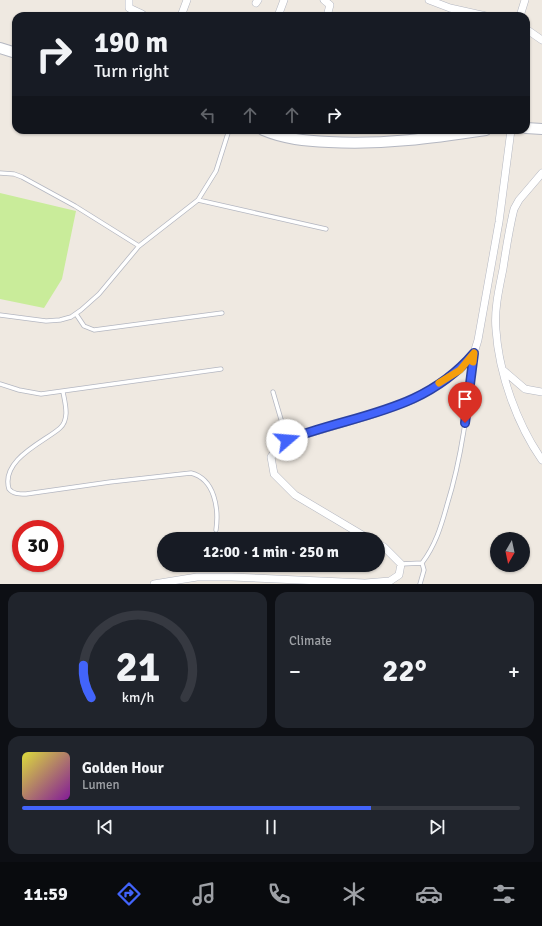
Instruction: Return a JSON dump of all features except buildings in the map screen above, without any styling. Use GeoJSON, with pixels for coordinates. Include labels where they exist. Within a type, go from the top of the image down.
{"type":"FeatureCollection","features":[{"type":"Feature","properties":{"kind":"main road"},"geometry":{"type":"LineString","coordinates":[[0,48],[12,52]]}},
{"type":"Feature","properties":{"kind":"main road"},"geometry":{"type":"LineString","coordinates":[[530,128],[542,130]]}},
{"type":"Feature","properties":{"kind":"main road"},"geometry":{"type":"LineString","coordinates":[[274,134],[300,140],[364,144],[392,143],[457,134]]}},
{"type":"Feature","properties":{"kind":"street"},"geometry":{"type":"LineString","coordinates":[[129,0],[129,8],[138,12]]}},
{"type":"Feature","properties":{"kind":"street"},"geometry":{"type":"LineString","coordinates":[[183,12],[187,0]]}},
{"type":"Feature","properties":{"kind":"street"},"geometry":{"type":"LineString","coordinates":[[280,12],[284,0]]}},
{"type":"Feature","properties":{"kind":"street"},"geometry":{"type":"LineString","coordinates":[[324,0],[330,5],[328,12]]}},
{"type":"Feature","properties":{"kind":"street"},"geometry":{"type":"LineString","coordinates":[[429,0],[450,8],[468,12]]}},
{"type":"Feature","properties":{"kind":"street"},"geometry":{"type":"LineString","coordinates":[[521,12],[525,0]]}},
{"type":"Feature","properties":{"kind":"street"},"geometry":{"type":"LineString","coordinates":[[530,32],[542,40]]}},
{"type":"Feature","properties":{"kind":"street"},"geometry":{"type":"LineString","coordinates":[[357,532],[295,495],[274,474],[272,457],[281,444],[287,440],[371,416],[415,398],[460,370],[474,353],[499,222],[510,134]]}},
{"type":"Feature","properties":{"kind":"street"},"geometry":{"type":"LineString","coordinates":[[542,173],[519,200],[514,209],[496,311],[496,329],[510,397],[534,449],[542,460]]}},
{"type":"Feature","properties":{"kind":"street"},"geometry":{"type":"LineString","coordinates":[[504,371],[526,389],[542,392]]}},
{"type":"Feature","properties":{"kind":"street"},"geometry":{"type":"LineString","coordinates":[[154,584],[204,577],[350,582],[390,581],[399,575],[401,564],[385,548]]}},
{"type":"Feature","properties":{"kind":"lane"},"geometry":{"type":"LineString","coordinates":[[0,315],[46,321],[60,320],[76,314],[99,294],[139,246],[198,200],[216,171],[228,134]]}},
{"type":"Feature","properties":{"kind":"lane"},"geometry":{"type":"LineString","coordinates":[[0,173],[14,174],[22,177],[75,206],[139,246]]}},
{"type":"Feature","properties":{"kind":"lane"},"geometry":{"type":"LineString","coordinates":[[198,200],[326,229]]}},
{"type":"Feature","properties":{"kind":"lane"},"geometry":{"type":"LineString","coordinates":[[76,314],[84,326],[94,330],[222,313]]}},
{"type":"Feature","properties":{"kind":"lane"},"geometry":{"type":"LineString","coordinates":[[422,564],[431,551],[453,487],[463,438],[474,353]]}},
{"type":"Feature","properties":{"kind":"lane"},"geometry":{"type":"LineString","coordinates":[[0,384],[19,390],[41,394],[221,369]]}},
{"type":"Feature","properties":{"kind":"lane"},"geometry":{"type":"LineString","coordinates":[[15,454],[60,427],[65,419],[66,410],[64,392]]}},
{"type":"Feature","properties":{"kind":"lane"},"geometry":{"type":"LineString","coordinates":[[273,392],[287,440]]}},
{"type":"Feature","properties":{"kind":"lane"},"geometry":{"type":"LineString","coordinates":[[3,478],[5,485],[10,491],[18,494],[26,494],[110,482],[191,473],[202,478],[214,496],[217,516],[216,530]]}},
{"type":"Feature","properties":{"kind":"lane"},"geometry":{"type":"LineString","coordinates":[[401,564],[422,564]]}},
{"type":"Feature","properties":{"kind":"lane"},"geometry":{"type":"LineString","coordinates":[[420,584],[424,570],[422,564]]}},
{"type":"Feature","properties":{"kind":"green space"},"geometry":{"type":"Polygon","coordinates":[[[0,193],[76,211],[62,279],[44,308],[0,299],[0,193]]]}},
{"type":"Feature","properties":{"kind":"slow traffic"},"geometry":{"type":"LineString","coordinates":[[439,383],[460,370],[474,353],[473,362]]}},
{"type":"Feature","properties":{"kind":"route"},"geometry":{"type":"LineString","coordinates":[[287,440],[371,416],[415,398],[460,370],[474,353],[465,423]]}}]}
